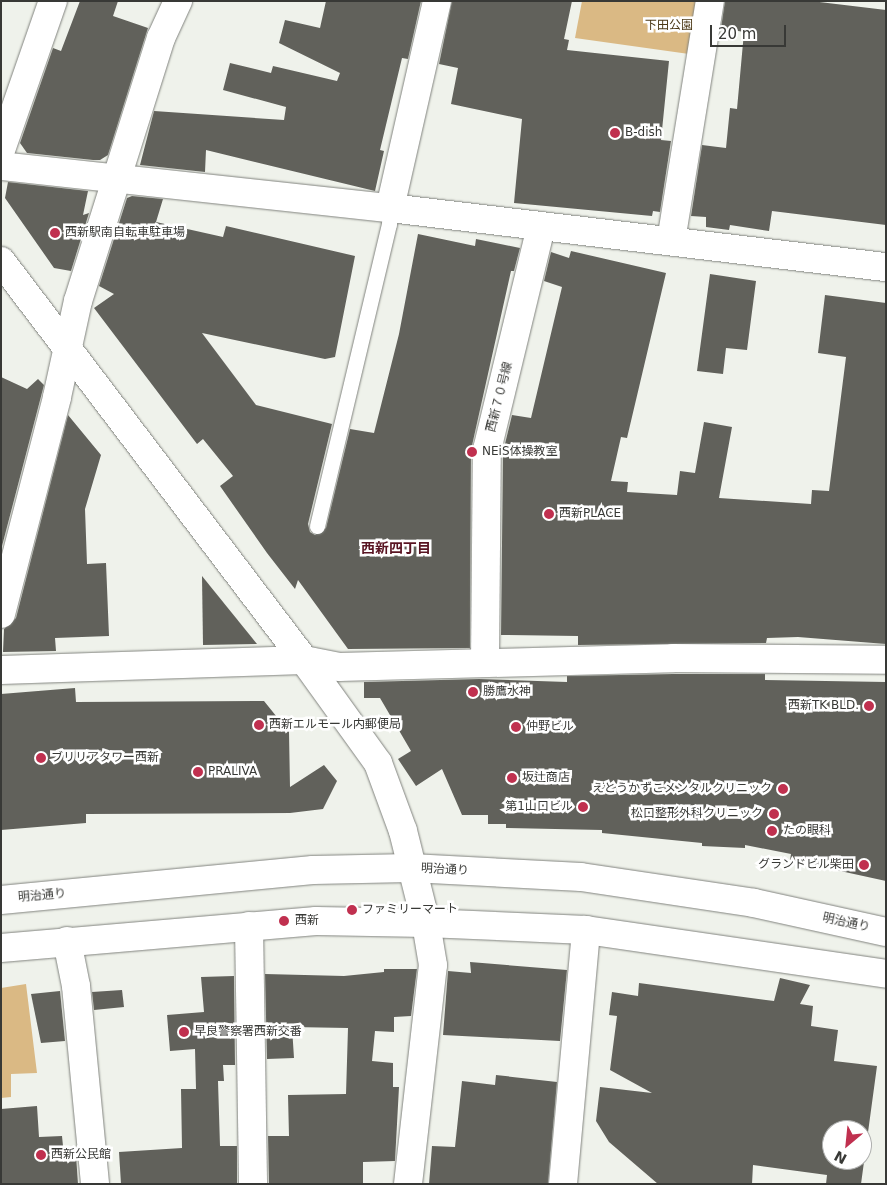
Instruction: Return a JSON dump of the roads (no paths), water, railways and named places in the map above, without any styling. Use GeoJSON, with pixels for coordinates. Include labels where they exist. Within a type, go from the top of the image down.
{"type":"FeatureCollection","features":[{"type":"Feature","properties":{"kind":"street"},"geometry":{"type":"LineString","coordinates":[[1,150],[53,1]]}},
{"type":"Feature","properties":{"kind":"street"},"geometry":{"type":"LineString","coordinates":[[1,614],[58,397],[67,346],[78,301],[161,38],[178,1]]}},
{"type":"Feature","properties":{"kind":"street"},"geometry":{"type":"LineString","coordinates":[[390,208],[437,1]]}},
{"type":"Feature","properties":{"kind":"street"},"geometry":{"type":"LineString","coordinates":[[671,241],[710,1]]}},
{"type":"Feature","properties":{"kind":"street"},"geometry":{"type":"LineString","coordinates":[[1,166],[390,208],[886,267]]}},
{"type":"Feature","properties":{"kind":"street","name":"西新７０号線"},"geometry":{"type":"LineString","coordinates":[[485,662],[487,450],[541,226]]}},
{"type":"Feature","properties":{"kind":"street"},"geometry":{"type":"LineString","coordinates":[[1,261],[304,660],[378,763],[403,831],[426,923],[433,965],[408,1184]]}},
{"type":"Feature","properties":{"kind":"street"},"geometry":{"type":"LineString","coordinates":[[1,670],[304,660],[339,667],[673,658],[886,660]]}},
{"type":"Feature","properties":{"kind":"street","name":"明治通り"},"geometry":{"type":"LineString","coordinates":[[1,900],[313,870],[411,868],[591,879],[754,903],[886,932]]}},
{"type":"Feature","properties":{"kind":"street"},"geometry":{"type":"LineString","coordinates":[[1,948],[67,940],[316,921],[426,923],[586,930],[886,974]]}},
{"type":"Feature","properties":{"kind":"street"},"geometry":{"type":"LineString","coordinates":[[249,926],[253,1184]]}},
{"type":"Feature","properties":{"kind":"street"},"geometry":{"type":"LineString","coordinates":[[563,1184],[586,930]]}},
{"type":"Feature","properties":{"kind":"street"},"geometry":{"type":"LineString","coordinates":[[67,940],[76,986],[95,1184]]}},
{"type":"Feature","properties":{"kind":"lane"},"geometry":{"type":"LineString","coordinates":[[317,526],[389,224],[390,208]]}},
{"type":"Feature","properties":{"kind":"place","name":"B-dish"},"geometry":{"type":"Point","coordinates":[615,133]}},
{"type":"Feature","properties":{"kind":"place","name":"西新駅南自転車駐車場"},"geometry":{"type":"Point","coordinates":[55,233]}},
{"type":"Feature","properties":{"kind":"place","name":"NEiS体操教室"},"geometry":{"type":"Point","coordinates":[472,452]}},
{"type":"Feature","properties":{"kind":"place","name":"西新PLACE"},"geometry":{"type":"Point","coordinates":[549,514]}},
{"type":"Feature","properties":{"kind":"place","name":"勝鷹水神"},"geometry":{"type":"Point","coordinates":[473,692]}},
{"type":"Feature","properties":{"kind":"place","name":"西新TK BLD."},"geometry":{"type":"Point","coordinates":[869,706]}},
{"type":"Feature","properties":{"kind":"place","name":"西新エルモール内郵便局"},"geometry":{"type":"Point","coordinates":[259,725]}},
{"type":"Feature","properties":{"kind":"place","name":"仲野ビル"},"geometry":{"type":"Point","coordinates":[516,727]}},
{"type":"Feature","properties":{"kind":"place","name":"ブリリアタワー西新"},"geometry":{"type":"Point","coordinates":[41,758]}},
{"type":"Feature","properties":{"kind":"place","name":"PRALIVA"},"geometry":{"type":"Point","coordinates":[198,772]}},
{"type":"Feature","properties":{"kind":"place","name":"坂辻商店"},"geometry":{"type":"Point","coordinates":[512,778]}},
{"type":"Feature","properties":{"kind":"place","name":"えとうかずこメンタルクリニック"},"geometry":{"type":"Point","coordinates":[783,789]}},
{"type":"Feature","properties":{"kind":"place","name":"第1山口ビル"},"geometry":{"type":"Point","coordinates":[583,807]}},
{"type":"Feature","properties":{"kind":"place","name":"松口整形外科クリニック"},"geometry":{"type":"Point","coordinates":[774,814]}},
{"type":"Feature","properties":{"kind":"place","name":"たの眼科"},"geometry":{"type":"Point","coordinates":[772,831]}},
{"type":"Feature","properties":{"kind":"place","name":"グランドビル柴田"},"geometry":{"type":"Point","coordinates":[864,865]}},
{"type":"Feature","properties":{"kind":"place","name":"ファミリーマート"},"geometry":{"type":"Point","coordinates":[352,910]}},
{"type":"Feature","properties":{"kind":"place","name":"西新"},"geometry":{"type":"Point","coordinates":[284,921]}},
{"type":"Feature","properties":{"kind":"place","name":"早良警察署西新交番"},"geometry":{"type":"Point","coordinates":[184,1032]}},
{"type":"Feature","properties":{"kind":"place","name":"西新公民館"},"geometry":{"type":"Point","coordinates":[41,1155]}},
{"type":"Feature","properties":{"kind":"district","name":"西新四丁目"},"geometry":{"type":"Point","coordinates":[396,548]}},
{"type":"Feature","properties":{"kind":"park label","name":"下田公園"},"geometry":{"type":"Point","coordinates":[669,26]}}]}
